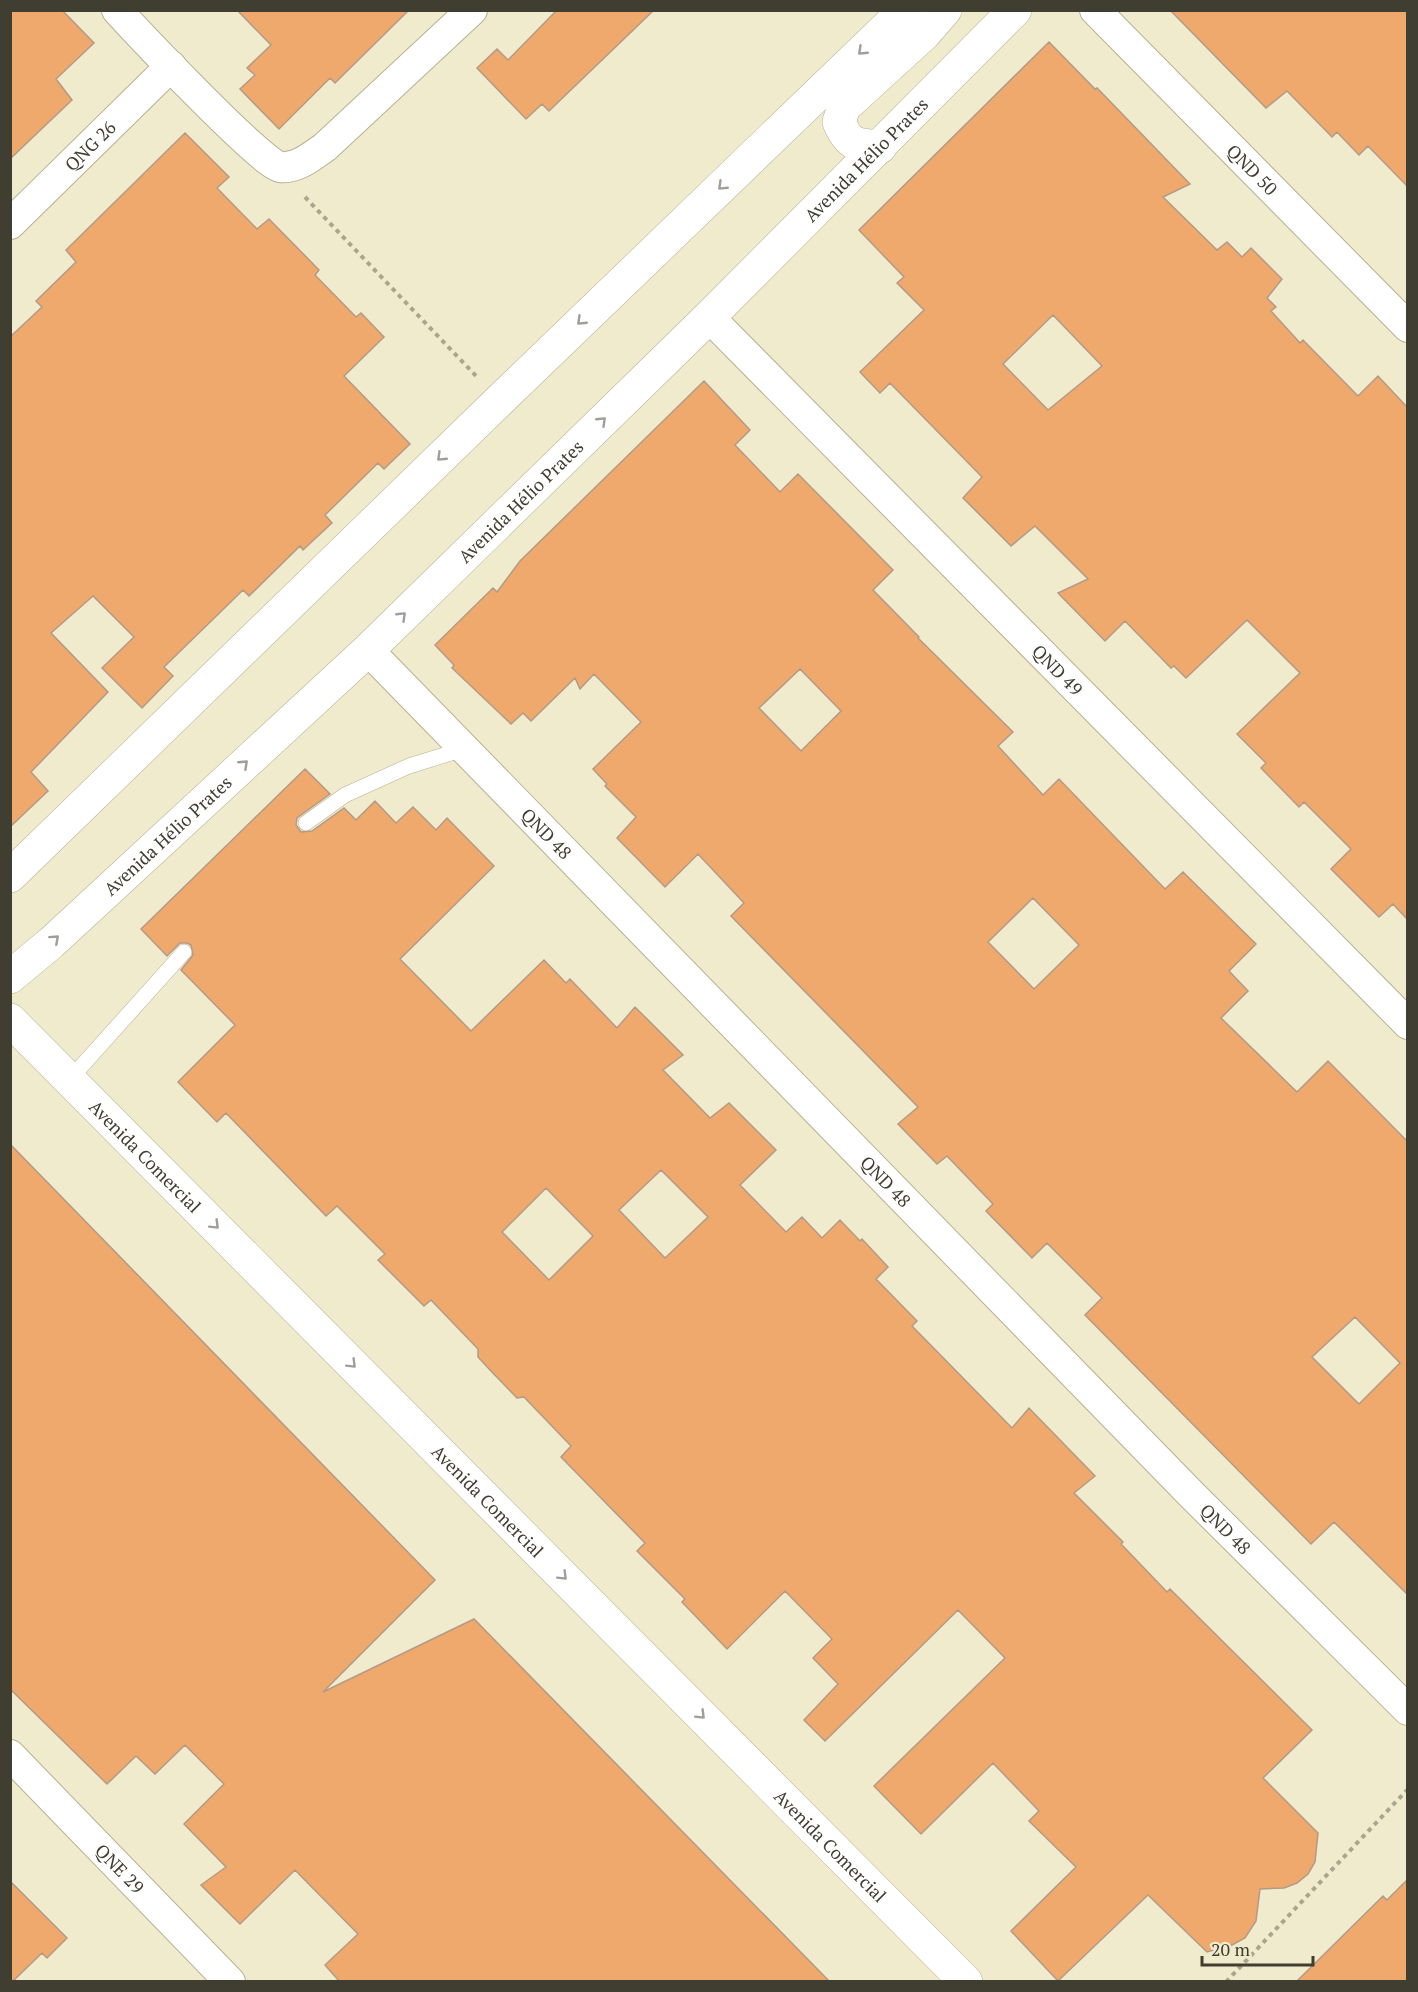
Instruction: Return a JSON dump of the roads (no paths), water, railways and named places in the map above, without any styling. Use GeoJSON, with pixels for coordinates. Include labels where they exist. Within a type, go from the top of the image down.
{"type":"FeatureCollection","features":[{"type":"Feature","properties":{"kind":"main road"},"geometry":{"type":"LineString","coordinates":[[10,876],[904,10]]}},
{"type":"Feature","properties":{"kind":"main road"},"geometry":{"type":"LineString","coordinates":[[880,147],[860,146],[846,137],[839,122],[844,107],[924,34],[945,10]]}},
{"type":"Feature","properties":{"kind":"main road","name":"Avenida Hélio Prates"},"geometry":{"type":"LineString","coordinates":[[10,977],[51,943],[368,650],[709,317],[1015,10]]}},
{"type":"Feature","properties":{"kind":"main road","name":"Avenida Comercial"},"geometry":{"type":"LineString","coordinates":[[10,1020],[966,1982]]}},
{"type":"Feature","properties":{"kind":"street"},"geometry":{"type":"LineString","coordinates":[[117,10],[244,139],[275,166],[282,168],[304,161],[325,147],[472,10]]}},
{"type":"Feature","properties":{"kind":"street","name":"QND 50"},"geometry":{"type":"LineString","coordinates":[[1095,10],[1407,327]]}},
{"type":"Feature","properties":{"kind":"street","name":"QNG 26"},"geometry":{"type":"LineString","coordinates":[[10,224],[171,66]]}},
{"type":"Feature","properties":{"kind":"street","name":"QND 49"},"geometry":{"type":"LineString","coordinates":[[709,317],[1407,1024]]}},
{"type":"Feature","properties":{"kind":"street","name":"QND 48"},"geometry":{"type":"LineString","coordinates":[[368,650],[1174,1477],[1407,1710]]}},
{"type":"Feature","properties":{"kind":"street","name":"QNE 29"},"geometry":{"type":"LineString","coordinates":[[10,1755],[230,1982]]}},
{"type":"Feature","properties":{"kind":"lane"},"geometry":{"type":"LineString","coordinates":[[306,823],[345,795],[409,766],[464,749]]}},
{"type":"Feature","properties":{"kind":"lane"},"geometry":{"type":"LineString","coordinates":[[70,1079],[184,952]]}}]}
